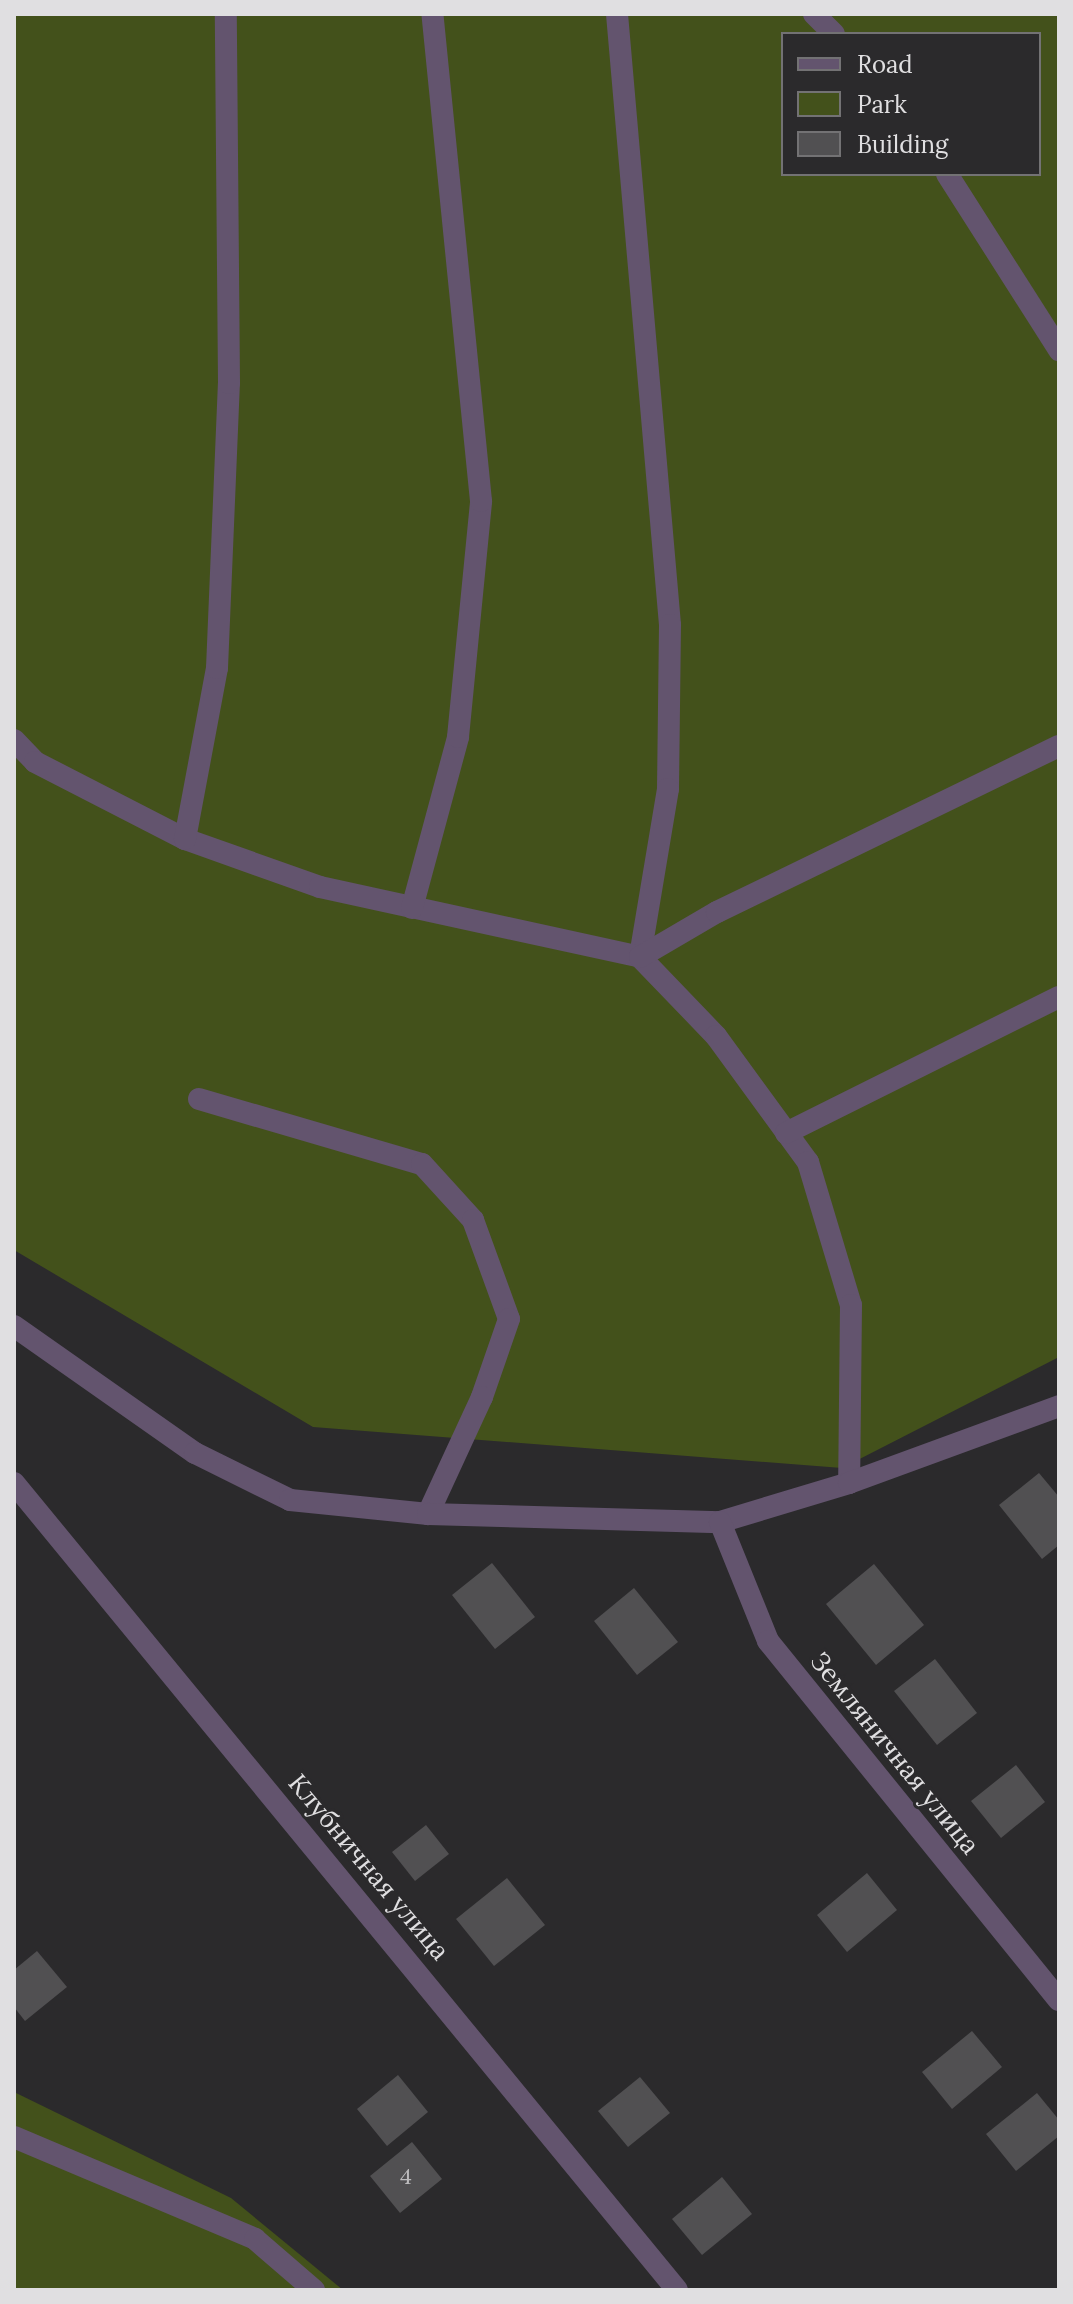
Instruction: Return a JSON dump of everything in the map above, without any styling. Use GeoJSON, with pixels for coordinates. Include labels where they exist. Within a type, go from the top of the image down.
{"type":"FeatureCollection","features":[{"type":"Feature","properties":{"kind":"street"},"geometry":{"type":"LineString","coordinates":[[185,839],[218,652],[229,383],[226,14]]}},
{"type":"Feature","properties":{"kind":"street"},"geometry":{"type":"LineString","coordinates":[[412,908],[458,737],[481,501],[432,14]]}},
{"type":"Feature","properties":{"kind":"street"},"geometry":{"type":"LineString","coordinates":[[617,14],[670,625],[668,789],[640,957]]}},
{"type":"Feature","properties":{"kind":"street"},"geometry":{"type":"LineString","coordinates":[[814,14],[832,32]]}},
{"type":"Feature","properties":{"kind":"street"},"geometry":{"type":"LineString","coordinates":[[948,176],[1059,350]]}},
{"type":"Feature","properties":{"kind":"street"},"geometry":{"type":"LineString","coordinates":[[14,740],[35,762],[185,839],[320,887],[640,957],[716,1036],[808,1162],[851,1305],[849,1483]]}},
{"type":"Feature","properties":{"kind":"street"},"geometry":{"type":"LineString","coordinates":[[640,957],[717,912],[1059,746]]}},
{"type":"Feature","properties":{"kind":"street"},"geometry":{"type":"LineString","coordinates":[[786,1133],[1059,997]]}},
{"type":"Feature","properties":{"kind":"street"},"geometry":{"type":"LineString","coordinates":[[199,1099],[422,1164],[473,1220],[509,1319],[482,1397],[428,1514]]}},
{"type":"Feature","properties":{"kind":"street"},"geometry":{"type":"LineString","coordinates":[[14,1326],[195,1453],[290,1500],[428,1514],[720,1522],[849,1483],[1059,1406]]}},
{"type":"Feature","properties":{"kind":"street","name":"Клубничная улица"},"geometry":{"type":"LineString","coordinates":[[14,1483],[677,2290]]}},
{"type":"Feature","properties":{"kind":"street","name":"Земляничная улица"},"geometry":{"type":"LineString","coordinates":[[720,1522],[768,1641],[1059,2000]]}},
{"type":"Feature","properties":{"kind":"street"},"geometry":{"type":"LineString","coordinates":[[14,2137],[255,2239],[314,2290]]}},
{"type":"Feature","properties":{"kind":"green space"},"geometry":{"type":"Polygon","coordinates":[[[14,14],[1059,14],[1059,1357],[842,1468],[313,1427],[14,1250],[14,14]]]}},
{"type":"Feature","properties":{"kind":"green space"},"geometry":{"type":"Polygon","coordinates":[[[14,2092],[231,2198],[343,2290],[14,2290],[14,2092]]]}},
{"type":"Feature","properties":{"kind":"building"},"geometry":{"type":"Polygon","coordinates":[[[1039,1473],[1059,1497],[1059,1545],[1042,1559],[999,1505],[1039,1473]]]}},
{"type":"Feature","properties":{"kind":"building"},"geometry":{"type":"Polygon","coordinates":[[[492,1563],[535,1617],[495,1649],[452,1595],[492,1563]]]}},
{"type":"Feature","properties":{"kind":"building"},"geometry":{"type":"Polygon","coordinates":[[[874,1564],[924,1625],[876,1665],[826,1604],[874,1564]]]}},
{"type":"Feature","properties":{"kind":"building"},"geometry":{"type":"Polygon","coordinates":[[[634,1588],[678,1642],[637,1675],[594,1621],[634,1588]]]}},
{"type":"Feature","properties":{"kind":"building"},"geometry":{"type":"Polygon","coordinates":[[[935,1659],[977,1713],[937,1745],[894,1691],[935,1659]]]}},
{"type":"Feature","properties":{"kind":"building"},"geometry":{"type":"Polygon","coordinates":[[[1016,1765],[1045,1802],[1001,1838],[971,1801],[1016,1765]]]}},
{"type":"Feature","properties":{"kind":"building"},"geometry":{"type":"Polygon","coordinates":[[[426,1825],[449,1854],[415,1881],[392,1852],[426,1825]]]}},
{"type":"Feature","properties":{"kind":"building"},"geometry":{"type":"Polygon","coordinates":[[[867,1873],[897,1910],[847,1952],[817,1915],[867,1873]]]}},
{"type":"Feature","properties":{"kind":"building"},"geometry":{"type":"Polygon","coordinates":[[[507,1878],[545,1925],[494,1966],[456,1919],[507,1878]]]}},
{"type":"Feature","properties":{"kind":"building"},"geometry":{"type":"Polygon","coordinates":[[[37,1951],[67,1987],[25,2021],[14,2007],[14,1970],[37,1951]]]}},
{"type":"Feature","properties":{"kind":"building"},"geometry":{"type":"Polygon","coordinates":[[[972,2031],[1002,2067],[952,2109],[922,2072],[972,2031]]]}},
{"type":"Feature","properties":{"kind":"building"},"geometry":{"type":"Polygon","coordinates":[[[398,2075],[428,2112],[387,2146],[357,2109],[398,2075]]]}},
{"type":"Feature","properties":{"kind":"building"},"geometry":{"type":"Polygon","coordinates":[[[640,2077],[670,2113],[628,2147],[598,2111],[640,2077]]]}},
{"type":"Feature","properties":{"kind":"building"},"geometry":{"type":"Polygon","coordinates":[[[1037,2093],[1059,2120],[1059,2136],[1016,2171],[986,2134],[1037,2093]]]}},
{"type":"Feature","properties":{"kind":"building"},"geometry":{"type":"Polygon","coordinates":[[[412,2142],[442,2179],[400,2213],[370,2176],[412,2142]]]}},
{"type":"Feature","properties":{"kind":"building"},"geometry":{"type":"Polygon","coordinates":[[[722,2177],[752,2214],[702,2255],[672,2219],[722,2177]]]}}]}
